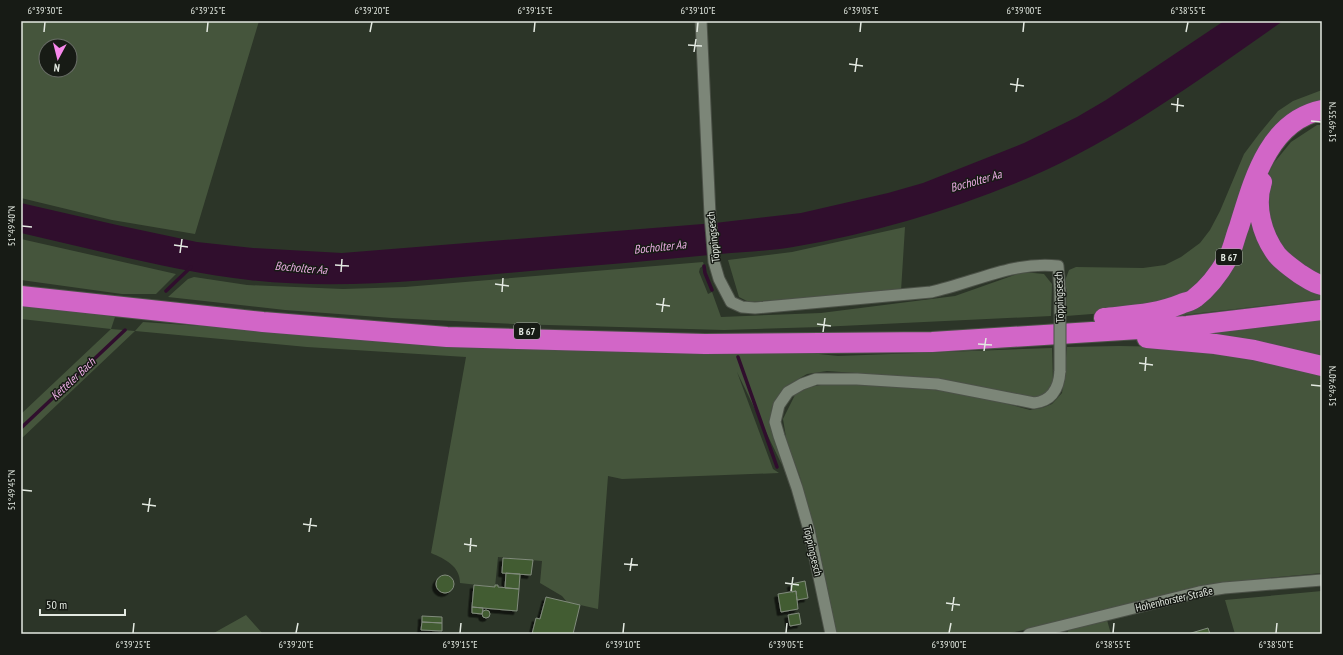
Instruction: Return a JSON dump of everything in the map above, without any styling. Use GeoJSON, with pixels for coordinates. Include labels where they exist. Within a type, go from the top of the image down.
{"type":"FeatureCollection","features":[{"type":"Feature","properties":{"kind":"highway","name":"B 67"},"geometry":{"type":"LineString","coordinates":[[1036,327],[1068,321],[1141,314],[1168,309],[1194,299],[1213,280],[1229,258],[1247,202],[1267,152],[1280,133],[1298,119],[1322,110]]}},
{"type":"Feature","properties":{"kind":"highway"},"geometry":{"type":"LineString","coordinates":[[1322,118],[1301,125],[1279,145],[1266,169],[1259,196],[1259,211],[1265,233],[1277,255],[1294,270],[1316,284],[1322,285]]}},
{"type":"Feature","properties":{"kind":"highway","name":"B 67"},"geometry":{"type":"LineString","coordinates":[[21,288],[259,314],[447,328],[704,335],[1036,327],[1186,318],[1322,301]]}},
{"type":"Feature","properties":{"kind":"highway","name":"B 67"},"geometry":{"type":"LineString","coordinates":[[21,296],[263,322],[447,337],[705,344],[932,342],[1187,326],[1322,310]]}},
{"type":"Feature","properties":{"kind":"highway","name":"B 67"},"geometry":{"type":"LineString","coordinates":[[1073,333],[1215,344],[1254,350],[1322,366]]}},
{"type":"Feature","properties":{"kind":"street","name":"Töppingsesch"},"geometry":{"type":"LineString","coordinates":[[701,21],[710,215],[714,262],[719,280],[731,302],[742,307],[762,308],[931,292],[953,287],[1006,269],[1044,264],[1058,266],[1060,290],[1060,371],[1058,385],[1048,399],[1034,403],[937,384],[864,379],[816,379],[802,384],[788,392],[779,405],[775,422],[778,436],[797,488],[809,530],[831,634]]}},
{"type":"Feature","properties":{"kind":"street","name":"Hohenhorster Straße"},"geometry":{"type":"LineString","coordinates":[[1029,634],[1200,592],[1224,588],[1322,580]]}},
{"type":"Feature","properties":{"kind":"green space"},"geometry":{"type":"Polygon","coordinates":[[[21,21],[259,21],[195,234],[112,220],[21,198],[21,21]]]}},
{"type":"Feature","properties":{"kind":"green space"},"geometry":{"type":"Polygon","coordinates":[[[1322,90],[1322,104],[1291,119],[1231,243],[1190,296],[1118,312],[1066,316],[1067,289],[1065,288],[1069,270],[1076,267],[1143,268],[1165,265],[1181,257],[1200,243],[1210,230],[1220,211],[1244,154],[1259,134],[1278,111],[1293,101],[1322,90]]]}},
{"type":"Feature","properties":{"kind":"green space"},"geometry":{"type":"Polygon","coordinates":[[[1317,125],[1322,125],[1322,279],[1308,275],[1273,239],[1264,185],[1273,164],[1291,142],[1317,125]]]}},
{"type":"Feature","properties":{"kind":"green space"},"geometry":{"type":"Polygon","coordinates":[[[1256,218],[1322,290],[1322,299],[1157,318],[1188,307],[1246,224],[1256,218]]]}},
{"type":"Feature","properties":{"kind":"green space"},"geometry":{"type":"Polygon","coordinates":[[[905,227],[901,291],[749,302],[739,297],[728,260],[792,252],[905,227]]]}},
{"type":"Feature","properties":{"kind":"green space"},"geometry":{"type":"Polygon","coordinates":[[[21,239],[176,274],[156,294],[122,294],[21,280],[21,239]]]}},
{"type":"Feature","properties":{"kind":"green space"},"geometry":{"type":"Polygon","coordinates":[[[703,262],[704,265],[700,268],[699,272],[708,294],[712,292],[721,317],[821,313],[955,296],[1023,272],[1044,274],[1052,284],[1051,316],[724,330],[513,324],[392,318],[285,310],[168,297],[188,279],[194,277],[247,285],[343,289],[405,287],[703,262]]]}},
{"type":"Feature","properties":{"kind":"green space"},"geometry":{"type":"Polygon","coordinates":[[[21,304],[115,317],[111,329],[21,319],[21,304]]]}},
{"type":"Feature","properties":{"kind":"green space"},"geometry":{"type":"Polygon","coordinates":[[[1322,316],[1322,360],[1174,335],[1322,316]]]}},
{"type":"Feature","properties":{"kind":"green space"},"geometry":{"type":"Polygon","coordinates":[[[143,322],[258,330],[781,350],[838,356],[1052,348],[1053,381],[1046,394],[1032,399],[950,382],[898,376],[827,371],[807,374],[786,386],[772,407],[770,422],[782,465],[737,372],[773,469],[779,473],[622,479],[608,476],[598,609],[567,602],[562,596],[540,583],[542,561],[498,557],[495,587],[460,583],[455,568],[451,564],[431,553],[466,357],[307,347],[135,331],[143,322]]]}},
{"type":"Feature","properties":{"kind":"green space"},"geometry":{"type":"Polygon","coordinates":[[[111,329],[135,331],[21,439],[21,414],[111,329]]]}},
{"type":"Feature","properties":{"kind":"green space"},"geometry":{"type":"Polygon","coordinates":[[[1067,347],[1173,347],[1244,357],[1260,362],[1322,375],[1322,573],[1257,579],[1177,592],[1006,634],[836,634],[818,543],[800,477],[787,443],[783,419],[795,395],[809,387],[827,384],[855,383],[905,386],[984,398],[1030,410],[1042,408],[1052,404],[1062,393],[1067,347]]]}},
{"type":"Feature","properties":{"kind":"green space"},"geometry":{"type":"Polygon","coordinates":[[[1322,591],[1322,634],[1235,634],[1225,600],[1322,591]]]}},
{"type":"Feature","properties":{"kind":"green space"},"geometry":{"type":"Polygon","coordinates":[[[246,615],[263,634],[212,634],[246,615]]]}},
{"type":"Feature","properties":{"kind":"green space"},"geometry":{"type":"Polygon","coordinates":[[[1107,620],[1111,634],[1067,634],[1069,628],[1107,620]]]}},
{"type":"Feature","properties":{"kind":"water","name":"Bocholter Aa"},"geometry":{"type":"Polygon","coordinates":[[[1224,21],[1283,21],[1160,106],[1128,126],[1096,145],[1028,178],[1000,190],[913,219],[853,235],[793,247],[432,280],[359,284],[322,284],[285,283],[220,276],[135,260],[21,233],[21,203],[197,242],[253,248],[342,253],[715,223],[801,213],[888,193],[923,183],[1024,143],[1077,117],[1106,100],[1224,21]]]}},
{"type":"Feature","properties":{"kind":"building"},"geometry":{"type":"Polygon","coordinates":[[[503,558],[533,560],[531,575],[502,573],[503,558]]]}},
{"type":"Feature","properties":{"kind":"building"},"geometry":{"type":"Polygon","coordinates":[[[506,573],[520,574],[519,589],[505,588],[506,573]]]}},
{"type":"Feature","properties":{"kind":"building"},"geometry":{"type":"Polygon","coordinates":[[[441,575],[449,575],[454,580],[452,591],[449,593],[441,593],[436,588],[436,580],[441,575]]]}},
{"type":"Feature","properties":{"kind":"building"},"geometry":{"type":"Polygon","coordinates":[[[805,581],[808,598],[797,600],[796,591],[792,592],[791,584],[805,581]]]}},
{"type":"Feature","properties":{"kind":"building"},"geometry":{"type":"Polygon","coordinates":[[[474,585],[495,587],[495,585],[498,585],[498,587],[519,589],[517,611],[472,607],[474,585]]]}},
{"type":"Feature","properties":{"kind":"building"},"geometry":{"type":"Polygon","coordinates":[[[796,591],[798,609],[781,612],[778,594],[796,591]]]}},
{"type":"Feature","properties":{"kind":"building"},"geometry":{"type":"Polygon","coordinates":[[[546,597],[580,605],[573,634],[532,634],[536,618],[540,619],[546,597]]]}},
{"type":"Feature","properties":{"kind":"building"},"geometry":{"type":"Polygon","coordinates":[[[472,607],[483,608],[482,614],[472,613],[472,607]]]}},
{"type":"Feature","properties":{"kind":"building"},"geometry":{"type":"Polygon","coordinates":[[[484,610],[488,610],[490,614],[488,618],[484,618],[482,616],[482,612],[484,610]]]}},
{"type":"Feature","properties":{"kind":"building"},"geometry":{"type":"Polygon","coordinates":[[[799,613],[801,624],[790,626],[788,615],[799,613]]]}},
{"type":"Feature","properties":{"kind":"building"},"geometry":{"type":"Polygon","coordinates":[[[422,616],[442,617],[442,623],[422,622],[422,616]]]}},
{"type":"Feature","properties":{"kind":"building"},"geometry":{"type":"Polygon","coordinates":[[[422,622],[442,623],[442,631],[421,630],[422,622]]]}},
{"type":"Feature","properties":{"kind":"building"},"geometry":{"type":"Polygon","coordinates":[[[1208,628],[1210,634],[1188,634],[1208,628]]]}},
{"type":"Feature","properties":{"kind":"waterway"},"geometry":{"type":"LineString","coordinates":[[704,266],[705,273],[712,290]]}},
{"type":"Feature","properties":{"kind":"waterway"},"geometry":{"type":"LineString","coordinates":[[166,291],[191,267]]}},
{"type":"Feature","properties":{"kind":"waterway","name":"Ketteler Bach"},"geometry":{"type":"LineString","coordinates":[[21,428],[125,330]]}},
{"type":"Feature","properties":{"kind":"waterway"},"geometry":{"type":"LineString","coordinates":[[738,357],[777,467]]}}]}
